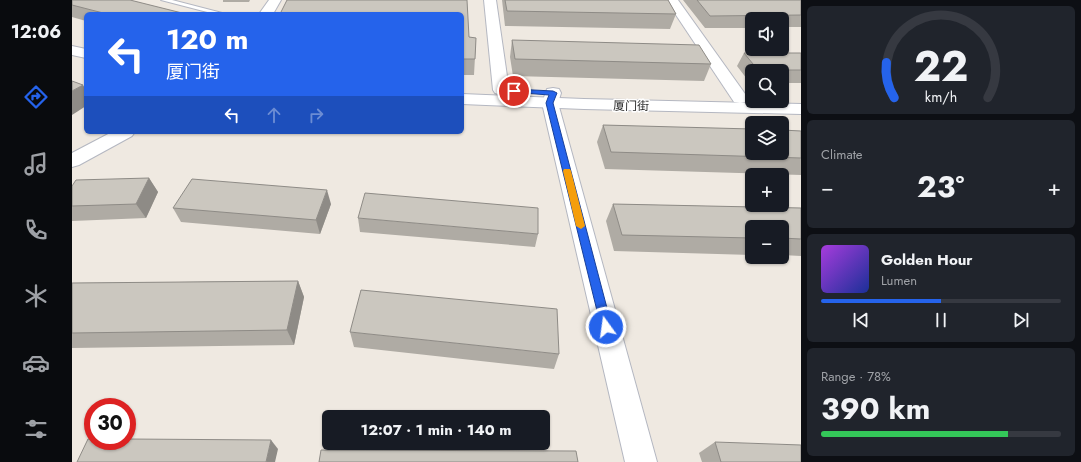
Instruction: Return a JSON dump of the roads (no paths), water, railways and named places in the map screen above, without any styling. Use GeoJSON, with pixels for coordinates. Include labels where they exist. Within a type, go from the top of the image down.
{"type":"FeatureCollection","features":[{"type":"Feature","properties":{"kind":"street"},"geometry":{"type":"LineString","coordinates":[[267,12],[275,0]]}},
{"type":"Feature","properties":{"kind":"street"},"geometry":{"type":"LineString","coordinates":[[490,0],[501,90]]}},
{"type":"Feature","properties":{"kind":"street"},"geometry":{"type":"LineString","coordinates":[[672,0],[745,97]]}},
{"type":"Feature","properties":{"kind":"street"},"geometry":{"type":"LineString","coordinates":[[72,39],[84,42]]}},
{"type":"Feature","properties":{"kind":"street"},"geometry":{"type":"LineString","coordinates":[[72,50],[84,53]]}},
{"type":"Feature","properties":{"kind":"street","name":"厦门街"},"geometry":{"type":"LineString","coordinates":[[464,89],[501,90],[551,98],[801,110]]}},
{"type":"Feature","properties":{"kind":"street"},"geometry":{"type":"LineString","coordinates":[[551,98],[641,462]]}},
{"type":"Feature","properties":{"kind":"street","name":"厦门街"},"geometry":{"type":"LineString","coordinates":[[464,99],[745,98]]}},
{"type":"Feature","properties":{"kind":"street"},"geometry":{"type":"LineString","coordinates":[[789,99],[801,99]]}},
{"type":"Feature","properties":{"kind":"street"},"geometry":{"type":"LineString","coordinates":[[72,150],[102,134]]}},
{"type":"Feature","properties":{"kind":"street"},"geometry":{"type":"LineString","coordinates":[[72,161],[122,134]]}},
{"type":"Feature","properties":{"kind":"lane"},"geometry":{"type":"LineString","coordinates":[[164,0],[215,12]]}}]}
